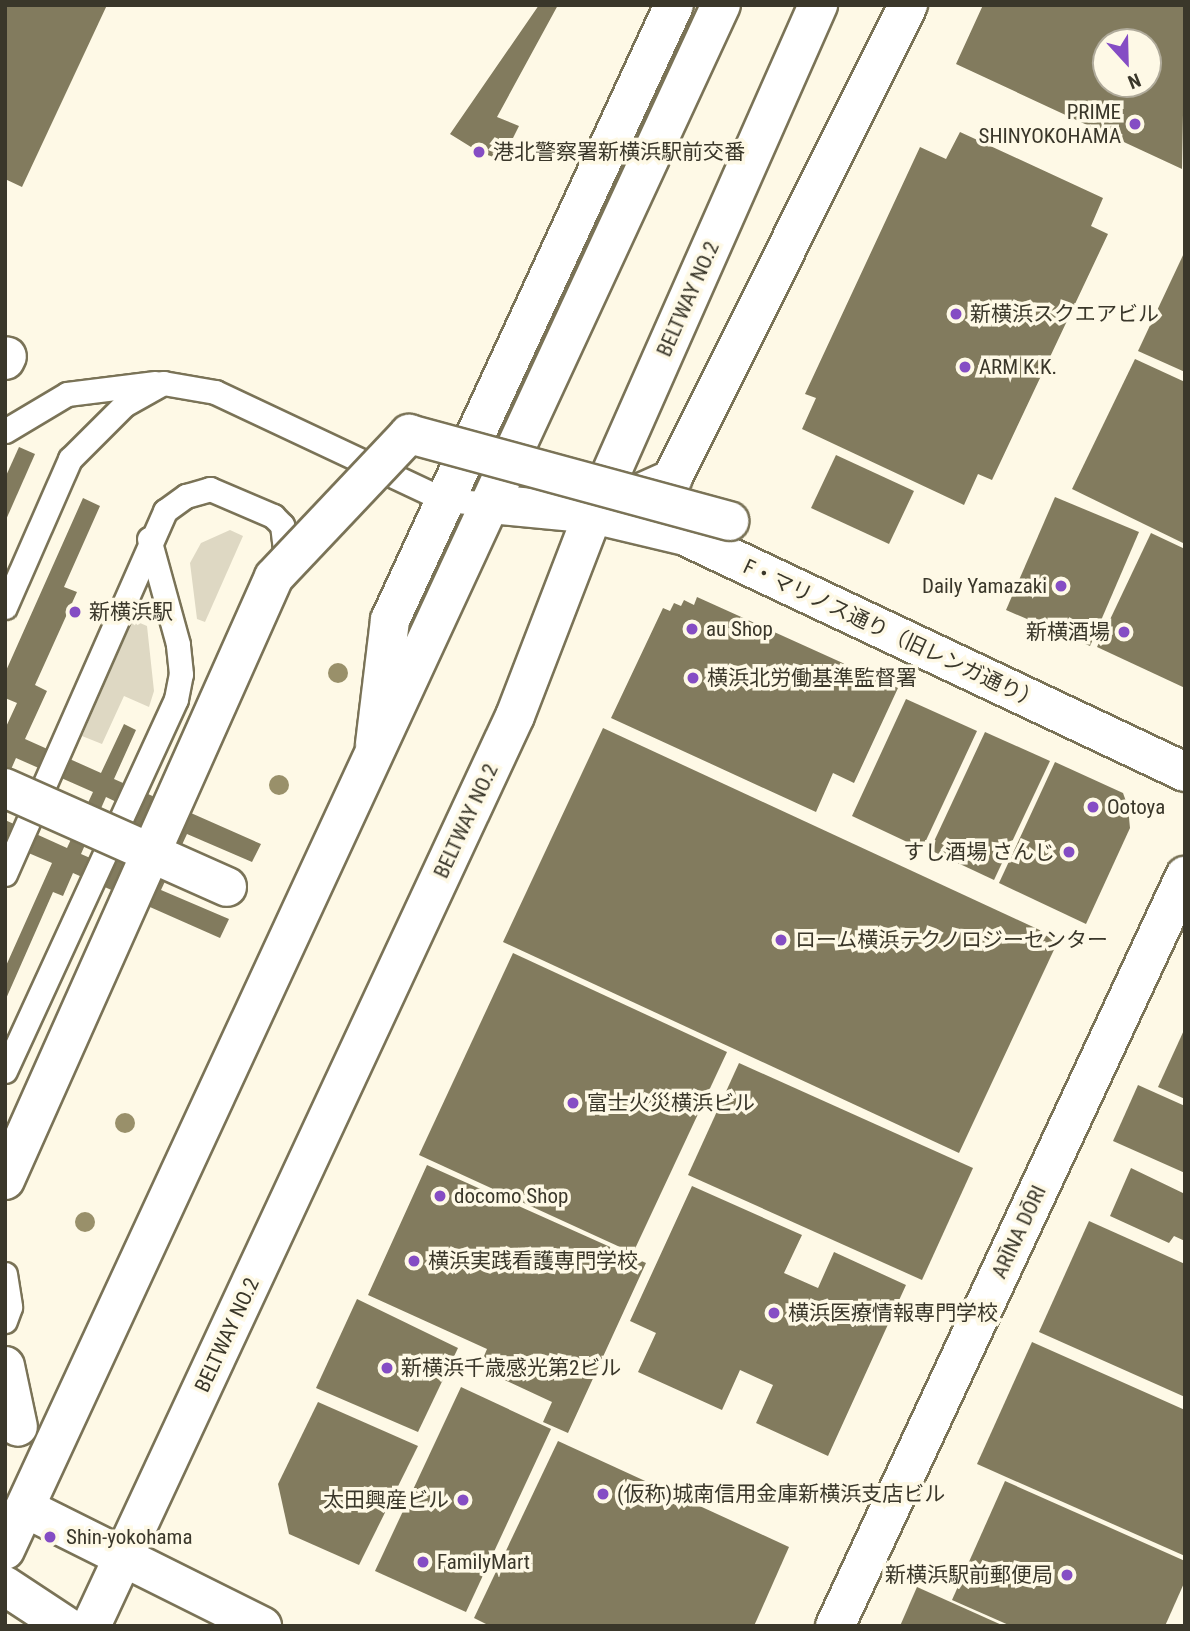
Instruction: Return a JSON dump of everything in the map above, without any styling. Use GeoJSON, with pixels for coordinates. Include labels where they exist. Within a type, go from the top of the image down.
{"type":"FeatureCollection","features":[{"type":"Feature","properties":{"kind":"street"},"geometry":{"type":"LineString","coordinates":[[375,749],[390,620],[674,5]]}},
{"type":"Feature","properties":{"kind":"street"},"geometry":{"type":"LineString","coordinates":[[5,1550],[15,1504],[491,504],[721,5]]}},
{"type":"Feature","properties":{"kind":"street","name":"BELTWAY NO.2"},"geometry":{"type":"LineString","coordinates":[[91,1626],[515,716],[593,514],[818,5]]}},
{"type":"Feature","properties":{"kind":"street"},"geometry":{"type":"LineString","coordinates":[[593,514],[672,479],[908,5]]}},
{"type":"Feature","properties":{"kind":"street"},"geometry":{"type":"LineString","coordinates":[[5,1180],[274,577],[398,430],[729,521]]}},
{"type":"Feature","properties":{"kind":"street","name":"F・マリノス通り（旧レンガ通り）"},"geometry":{"type":"LineString","coordinates":[[491,504],[593,514],[685,536],[1185,772]]}},
{"type":"Feature","properties":{"kind":"street"},"geometry":{"type":"LineString","coordinates":[[5,788],[227,887]]}},
{"type":"Feature","properties":{"kind":"street","name":"ARĪNA DŌRI"},"geometry":{"type":"LineString","coordinates":[[835,1626],[1185,876]]}},
{"type":"Feature","properties":{"kind":"street"},"geometry":{"type":"LineString","coordinates":[[5,1366],[18,1427]]}},
{"type":"Feature","properties":{"kind":"street"},"geometry":{"type":"LineString","coordinates":[[15,1504],[262,1626]]}},
{"type":"Feature","properties":{"kind":"street"},"geometry":{"type":"LineString","coordinates":[[5,1586],[66,1626]]}},
{"type":"Feature","properties":{"kind":"lane"},"geometry":{"type":"LineString","coordinates":[[5,607],[70,459],[124,405],[163,383]]}},
{"type":"Feature","properties":{"kind":"lane"},"geometry":{"type":"LineString","coordinates":[[5,431],[67,394],[163,383],[215,393],[446,500],[491,504]]}},
{"type":"Feature","properties":{"kind":"lane"},"geometry":{"type":"LineString","coordinates":[[5,874],[149,539],[165,511],[186,496],[210,489],[273,516],[282,526],[286,559],[5,1198]]}},
{"type":"Feature","properties":{"kind":"lane"},"geometry":{"type":"LineString","coordinates":[[5,1071],[176,699],[181,674],[178,644],[149,539]]}},
{"type":"Feature","properties":{"kind":"lane"},"geometry":{"type":"LineString","coordinates":[[5,1274],[10,1307],[5,1321]]}},
{"type":"Feature","properties":{"kind":"shaded area"},"geometry":{"type":"Polygon","coordinates":[[[230,530],[243,536],[205,622],[197,619],[190,563],[201,543],[230,530]]]}},
{"type":"Feature","properties":{"kind":"shaded area"},"geometry":{"type":"Polygon","coordinates":[[[133,620],[147,626],[154,691],[149,707],[124,696],[102,744],[82,736],[133,620]]]}},
{"type":"Feature","properties":{"kind":"building"},"geometry":{"type":"Polygon","coordinates":[[[5,5],[107,5],[22,187],[5,179],[5,5]]]}},
{"type":"Feature","properties":{"kind":"building"},"geometry":{"type":"Polygon","coordinates":[[[539,5],[558,5],[497,117],[519,126],[502,160],[479,152],[450,134],[539,5]]]}},
{"type":"Feature","properties":{"kind":"building","name":"PRIME SHINYOKOHAMA"},"geometry":{"type":"Polygon","coordinates":[[[983,5],[1185,5],[1182,169],[956,64],[983,5]]]}},
{"type":"Feature","properties":{"kind":"building","name":"新横浜スクエアビル"},"geometry":{"type":"Polygon","coordinates":[[[960,132],[1103,198],[1091,226],[1108,234],[992,480],[978,474],[964,505],[802,429],[816,398],[805,394],[920,147],[946,159],[960,132]]]}},
{"type":"Feature","properties":{"kind":"building"},"geometry":{"type":"Polygon","coordinates":[[[1185,251],[1185,372],[1138,351],[1185,251]]]}},
{"type":"Feature","properties":{"kind":"building"},"geometry":{"type":"Polygon","coordinates":[[[1135,359],[1185,382],[1185,544],[1072,489],[1135,359]]]}},
{"type":"Feature","properties":{"kind":"building"},"geometry":{"type":"Polygon","coordinates":[[[19,447],[35,454],[5,522],[5,478],[19,447]]]}},
{"type":"Feature","properties":{"kind":"building"},"geometry":{"type":"Polygon","coordinates":[[[836,455],[914,491],[889,544],[811,508],[836,455]]]}},
{"type":"Feature","properties":{"kind":"building"},"geometry":{"type":"Polygon","coordinates":[[[1055,497],[1139,532],[1090,646],[1006,610],[1055,497]]]}},
{"type":"Feature","properties":{"kind":"building"},"geometry":{"type":"Polygon","coordinates":[[[83,498],[100,506],[64,587],[77,592],[35,685],[47,691],[25,739],[101,773],[124,724],[136,730],[114,779],[261,844],[252,862],[187,834],[161,890],[229,919],[220,938],[73,873],[63,896],[53,892],[5,1001],[5,968],[52,863],[5,843],[5,820],[67,848],[93,792],[16,758],[5,783],[5,729],[17,703],[5,698],[5,673],[83,498]],[[106,797],[81,854],[104,864],[129,808],[106,797]]]}},
{"type":"Feature","properties":{"kind":"building"},"geometry":{"type":"Polygon","coordinates":[[[1151,533],[1185,549],[1185,688],[1097,647],[1151,533]]]}},
{"type":"Feature","properties":{"kind":"building"},"geometry":{"type":"Polygon","coordinates":[[[697,597],[898,688],[854,783],[833,773],[816,812],[611,718],[663,608],[670,611],[674,603],[681,606],[684,600],[694,605],[697,597]]]}},
{"type":"Feature","properties":{"kind":"building"},"geometry":{"type":"Polygon","coordinates":[[[906,699],[977,731],[922,849],[852,816],[906,699]]]}},
{"type":"Feature","properties":{"kind":"building","name":"ローム横浜テクノロジーセンター"},"geometry":{"type":"Polygon","coordinates":[[[603,728],[1059,939],[959,1153],[503,942],[603,728]]]}},
{"type":"Feature","properties":{"kind":"building"},"geometry":{"type":"Polygon","coordinates":[[[985,732],[1050,761],[994,880],[930,850],[985,732]]]}},
{"type":"Feature","properties":{"kind":"building"},"geometry":{"type":"Polygon","coordinates":[[[1055,762],[1123,793],[1128,807],[1130,828],[1086,924],[999,883],[1055,762]]]}},
{"type":"Feature","properties":{"kind":"building","name":"富士火災横浜ビル"},"geometry":{"type":"Polygon","coordinates":[[[513,953],[727,1052],[633,1253],[419,1155],[513,953]]]}},
{"type":"Feature","properties":{"kind":"building"},"geometry":{"type":"Polygon","coordinates":[[[1185,1028],[1185,1099],[1158,1087],[1185,1028]]]}},
{"type":"Feature","properties":{"kind":"building"},"geometry":{"type":"Polygon","coordinates":[[[739,1063],[973,1168],[922,1280],[688,1175],[739,1063]]]}},
{"type":"Feature","properties":{"kind":"building"},"geometry":{"type":"Polygon","coordinates":[[[1138,1085],[1185,1106],[1185,1173],[1113,1141],[1138,1085]]]}},
{"type":"Feature","properties":{"kind":"building"},"geometry":{"type":"Polygon","coordinates":[[[427,1165],[646,1263],[568,1433],[543,1422],[552,1402],[479,1368],[487,1349],[368,1295],[427,1165]]]}},
{"type":"Feature","properties":{"kind":"building"},"geometry":{"type":"Polygon","coordinates":[[[1131,1168],[1185,1194],[1185,1241],[1174,1236],[1169,1243],[1110,1216],[1131,1168]]]}},
{"type":"Feature","properties":{"kind":"building"},"geometry":{"type":"Polygon","coordinates":[[[692,1186],[802,1235],[784,1273],[818,1288],[834,1252],[906,1285],[828,1456],[756,1423],[773,1385],[740,1370],[722,1410],[638,1372],[656,1333],[630,1321],[692,1186]]]}},
{"type":"Feature","properties":{"kind":"building"},"geometry":{"type":"Polygon","coordinates":[[[1089,1221],[1185,1264],[1185,1397],[1039,1332],[1089,1221]]]}},
{"type":"Feature","properties":{"kind":"building","name":"新横浜千歳感光第2ビル"},"geometry":{"type":"Polygon","coordinates":[[[357,1299],[458,1348],[418,1432],[316,1388],[357,1299]]]}},
{"type":"Feature","properties":{"kind":"building"},"geometry":{"type":"Polygon","coordinates":[[[1032,1342],[1185,1410],[1185,1556],[977,1464],[1032,1342]]]}},
{"type":"Feature","properties":{"kind":"building","name":"太田興産ビル"},"geometry":{"type":"Polygon","coordinates":[[[461,1387],[551,1429],[466,1612],[375,1571],[461,1387]]]}},
{"type":"Feature","properties":{"kind":"building"},"geometry":{"type":"Polygon","coordinates":[[[318,1402],[418,1446],[359,1565],[289,1534],[278,1484],[318,1402]]]}},
{"type":"Feature","properties":{"kind":"building","name":"(仮称)城南信用金庫新横浜支店ビル"},"geometry":{"type":"Polygon","coordinates":[[[558,1441],[789,1547],[754,1626],[490,1626],[474,1618],[558,1441]]]}},
{"type":"Feature","properties":{"kind":"building"},"geometry":{"type":"Polygon","coordinates":[[[1005,1481],[1185,1561],[1185,1581],[1165,1626],[1011,1626],[952,1600],[1005,1481]]]}},
{"type":"Feature","properties":{"kind":"building"},"geometry":{"type":"Polygon","coordinates":[[[917,1587],[1004,1626],[900,1626],[917,1587]]]}},
{"type":"Feature","properties":{"kind":"place","name":"PRIME SHINYOKOHAMA"},"geometry":{"type":"Point","coordinates":[1135,124]}},
{"type":"Feature","properties":{"kind":"place","name":"港北警察署新横浜駅前交番"},"geometry":{"type":"Point","coordinates":[479,152]}},
{"type":"Feature","properties":{"kind":"place","name":"新横浜スクエアビル"},"geometry":{"type":"Point","coordinates":[956,314]}},
{"type":"Feature","properties":{"kind":"place","name":"ARM K.K."},"geometry":{"type":"Point","coordinates":[965,367]}},
{"type":"Feature","properties":{"kind":"place","name":"Daily Yamazaki"},"geometry":{"type":"Point","coordinates":[1061,586]}},
{"type":"Feature","properties":{"kind":"place","name":"新横浜駅"},"geometry":{"type":"Point","coordinates":[75,612]}},
{"type":"Feature","properties":{"kind":"place","name":"au Shop"},"geometry":{"type":"Point","coordinates":[692,629]}},
{"type":"Feature","properties":{"kind":"place","name":"新横酒場"},"geometry":{"type":"Point","coordinates":[1124,632]}},
{"type":"Feature","properties":{"kind":"place","name":"横浜北労働基準監督署"},"geometry":{"type":"Point","coordinates":[693,678]}},
{"type":"Feature","properties":{"kind":"place","name":"Ootoya"},"geometry":{"type":"Point","coordinates":[1093,807]}},
{"type":"Feature","properties":{"kind":"place","name":"すし酒場 さんじ"},"geometry":{"type":"Point","coordinates":[1069,852]}},
{"type":"Feature","properties":{"kind":"place","name":"ローム横浜テクノロジーセンター"},"geometry":{"type":"Point","coordinates":[781,940]}},
{"type":"Feature","properties":{"kind":"place","name":"富士火災横浜ビル"},"geometry":{"type":"Point","coordinates":[573,1103]}},
{"type":"Feature","properties":{"kind":"place","name":"docomo Shop"},"geometry":{"type":"Point","coordinates":[440,1196]}},
{"type":"Feature","properties":{"kind":"place","name":"横浜実践看護専門学校"},"geometry":{"type":"Point","coordinates":[414,1261]}},
{"type":"Feature","properties":{"kind":"place","name":"横浜医療情報専門学校"},"geometry":{"type":"Point","coordinates":[774,1313]}},
{"type":"Feature","properties":{"kind":"place","name":"新横浜千歳感光第2ビル"},"geometry":{"type":"Point","coordinates":[387,1368]}},
{"type":"Feature","properties":{"kind":"place","name":"(仮称)城南信用金庫新横浜支店ビル"},"geometry":{"type":"Point","coordinates":[603,1494]}},
{"type":"Feature","properties":{"kind":"place","name":"太田興産ビル"},"geometry":{"type":"Point","coordinates":[463,1500]}},
{"type":"Feature","properties":{"kind":"place","name":"Shin-yokohama"},"geometry":{"type":"Point","coordinates":[50,1537]}},
{"type":"Feature","properties":{"kind":"place","name":"FamilyMart"},"geometry":{"type":"Point","coordinates":[423,1562]}},
{"type":"Feature","properties":{"kind":"place","name":"新横浜駅前郵便局"},"geometry":{"type":"Point","coordinates":[1067,1575]}}]}
